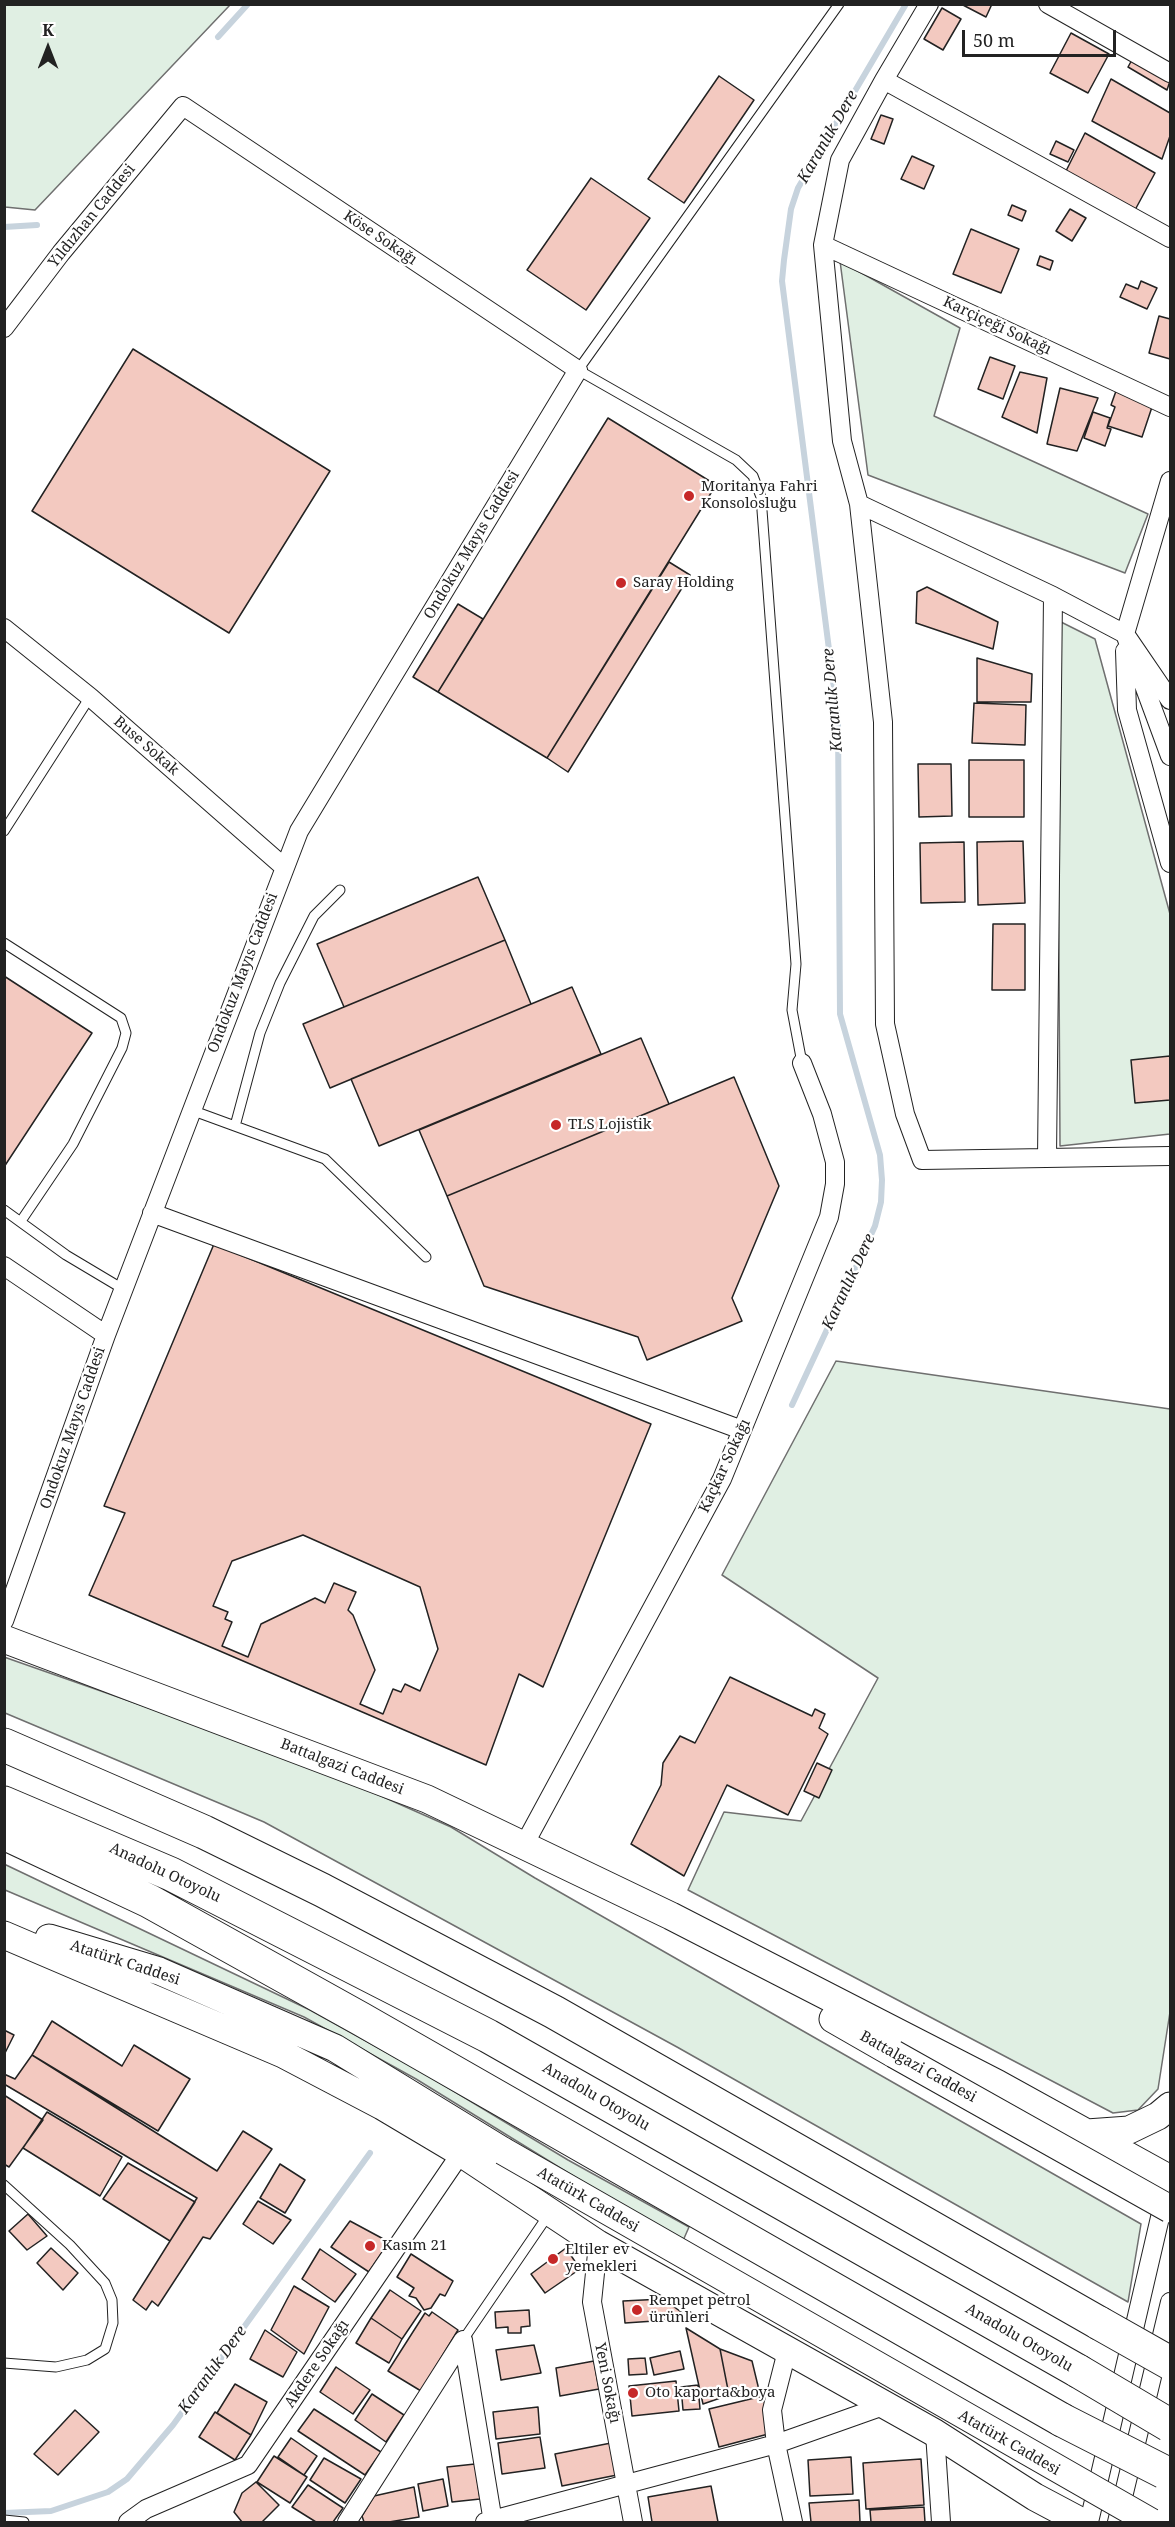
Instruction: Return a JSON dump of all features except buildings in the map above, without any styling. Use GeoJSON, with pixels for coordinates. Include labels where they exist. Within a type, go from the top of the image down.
{"type":"FeatureCollection","features":[{"type":"Feature","properties":{"kind":"highway"},"geometry":{"type":"LineString","coordinates":[[4,1745],[204,1832],[322,1890],[554,2012],[1170,2363]]}},
{"type":"Feature","properties":{"kind":"highway","name":"Anadolu Otoyolu"},"geometry":{"type":"LineString","coordinates":[[4,1803],[171,1874],[488,2036],[1170,2425]]}},
{"type":"Feature","properties":{"kind":"highway"},"geometry":{"type":"LineString","coordinates":[[4,1833],[159,1906],[361,2019],[1062,2421],[1167,2474]]}},
{"type":"Feature","properties":{"kind":"main road","name":"Battalgazi Caddesi"},"geometry":{"type":"LineString","coordinates":[[4,1639],[426,1799],[671,1916],[998,2084],[1170,2176]]}},
{"type":"Feature","properties":{"kind":"main road","name":"Battalgazi Caddesi"},"geometry":{"type":"LineString","coordinates":[[671,1916],[818,2011],[1170,2209]]}},
{"type":"Feature","properties":{"kind":"main road","name":"Atatürk Caddesi"},"geometry":{"type":"LineString","coordinates":[[4,1924],[159,1971],[335,2048],[503,2151],[1151,2523]]}},
{"type":"Feature","properties":{"kind":"main road","name":"Atatürk Caddesi"},"geometry":{"type":"LineString","coordinates":[[4,1935],[283,2054],[382,2106],[461,2153],[598,2244],[935,2433],[1035,2497],[1082,2523]]}},
{"type":"Feature","properties":{"kind":"main road"},"geometry":{"type":"LineString","coordinates":[[1087,2133],[1129,2130],[1158,2116],[1170,2106]]}},
{"type":"Feature","properties":{"kind":"main road"},"geometry":{"type":"LineString","coordinates":[[1035,2497],[1045,2523]]}},
{"type":"Feature","properties":{"kind":"street"},"geometry":{"type":"LineString","coordinates":[[929,4],[840,160],[823,245],[842,441],[859,504],[883,722],[885,1023],[905,1114],[922,1160],[1170,1156]]}},
{"type":"Feature","properties":{"kind":"street"},"geometry":{"type":"LineString","coordinates":[[1048,4],[1170,73]]}},
{"type":"Feature","properties":{"kind":"street"},"geometry":{"type":"LineString","coordinates":[[884,80],[1170,238]]}},
{"type":"Feature","properties":{"kind":"street","name":"Köse Sokağı"},"geometry":{"type":"LineString","coordinates":[[183,106],[578,370]]}},
{"type":"Feature","properties":{"kind":"street","name":"Yıldızhan Caddesi"},"geometry":{"type":"LineString","coordinates":[[4,328],[61,253],[183,106]]}},
{"type":"Feature","properties":{"kind":"street","name":"Karçiçeği Sokağı"},"geometry":{"type":"LineString","coordinates":[[823,245],[1170,407]]}},
{"type":"Feature","properties":{"kind":"street","name":"Ondokuz Mayıs Caddesi"},"geometry":{"type":"LineString","coordinates":[[4,1621],[123,1288],[299,831],[578,370]]}},
{"type":"Feature","properties":{"kind":"street"},"geometry":{"type":"LineString","coordinates":[[1170,481],[1125,634],[1127,710],[1170,863]]}},
{"type":"Feature","properties":{"kind":"street"},"geometry":{"type":"LineString","coordinates":[[859,504],[1053,596],[1125,634],[1170,700]]}},
{"type":"Feature","properties":{"kind":"street"},"geometry":{"type":"LineString","coordinates":[[1047,1158],[1053,596]]}},
{"type":"Feature","properties":{"kind":"street","name":"Buse Sokak"},"geometry":{"type":"LineString","coordinates":[[4,628],[90,697],[284,867]]}},
{"type":"Feature","properties":{"kind":"street"},"geometry":{"type":"LineString","coordinates":[[1125,634],[1170,756]]}},
{"type":"Feature","properties":{"kind":"street","name":"Kaçkar Sokağı"},"geometry":{"type":"LineString","coordinates":[[524,1845],[722,1479],[822,1238],[833,1200],[835,1162],[831,1140],[802,1064]]}},
{"type":"Feature","properties":{"kind":"street"},"geometry":{"type":"LineString","coordinates":[[152,1213],[742,1430]]}},
{"type":"Feature","properties":{"kind":"street"},"geometry":{"type":"LineString","coordinates":[[4,1266],[106,1335]]}},
{"type":"Feature","properties":{"kind":"street","name":"Akdere Sokağı"},"geometry":{"type":"LineString","coordinates":[[128,2523],[146,2509],[248,2465],[461,2153]]}},
{"type":"Feature","properties":{"kind":"street"},"geometry":{"type":"LineString","coordinates":[[1089,2523],[1170,2176]]}},
{"type":"Feature","properties":{"kind":"street","name":"Yeni Sokağı"},"geometry":{"type":"LineString","coordinates":[[598,2244],[592,2302],[633,2523]]}},
{"type":"Feature","properties":{"kind":"street"},"geometry":{"type":"LineString","coordinates":[[1117,2523],[1170,2302]]}},
{"type":"Feature","properties":{"kind":"street"},"geometry":{"type":"LineString","coordinates":[[463,2340],[490,2522],[776,2444],[886,2405]]}},
{"type":"Feature","properties":{"kind":"street"},"geometry":{"type":"LineString","coordinates":[[347,2523],[463,2340]]}},
{"type":"Feature","properties":{"kind":"street"},"geometry":{"type":"LineString","coordinates":[[787,2351],[772,2410],[776,2444],[793,2523]]}},
{"type":"Feature","properties":{"kind":"street"},"geometry":{"type":"LineString","coordinates":[[935,2433],[941,2523]]}},
{"type":"Feature","properties":{"kind":"lane"},"geometry":{"type":"LineString","coordinates":[[802,1064],[792,1010],[796,964],[761,496],[753,476],[736,460],[578,370],[838,4]]}},
{"type":"Feature","properties":{"kind":"lane"},"geometry":{"type":"LineString","coordinates":[[4,831],[90,697]]}},
{"type":"Feature","properties":{"kind":"lane"},"geometry":{"type":"LineString","coordinates":[[235,1126],[260,1034],[280,982],[314,916],[340,890]]}},
{"type":"Feature","properties":{"kind":"lane"},"geometry":{"type":"LineString","coordinates":[[4,943],[121,1018],[126,1033],[122,1048],[73,1144],[46,1180],[21,1221]]}},
{"type":"Feature","properties":{"kind":"lane"},"geometry":{"type":"LineString","coordinates":[[191,1110],[325,1160],[426,1257]]}},
{"type":"Feature","properties":{"kind":"lane"},"geometry":{"type":"LineString","coordinates":[[4,1210],[66,1255],[123,1288]]}},
{"type":"Feature","properties":{"kind":"lane"},"geometry":{"type":"LineString","coordinates":[[4,2185],[70,2245],[105,2283],[112,2300],[113,2324],[105,2349],[97,2356],[78,2363],[56,2367],[4,2363]]}},
{"type":"Feature","properties":{"kind":"lane"},"geometry":{"type":"LineString","coordinates":[[463,2340],[550,2212]]}},
{"type":"Feature","properties":{"kind":"lane"},"geometry":{"type":"LineString","coordinates":[[4,2520],[24,2523]]}},
{"type":"Feature","properties":{"kind":"green space"},"geometry":{"type":"Polygon","coordinates":[[[5,4],[230,5],[35,210],[5,207],[5,4]]]}},
{"type":"Feature","properties":{"kind":"green space"},"geometry":{"type":"Polygon","coordinates":[[[840,261],[960,328],[934,416],[1148,514],[1125,573],[868,475],[840,261]]]}},
{"type":"Feature","properties":{"kind":"green space"},"geometry":{"type":"Polygon","coordinates":[[[1057,620],[1095,639],[1170,914],[1170,1134],[1060,1146],[1057,620]]]}},
{"type":"Feature","properties":{"kind":"green space"},"geometry":{"type":"Polygon","coordinates":[[[836,1361],[1170,1409],[1170,2012],[1158,2089],[1138,2110],[1113,2113],[688,1890],[724,1812],[801,1821],[878,1678],[722,1575],[836,1361]]]}},
{"type":"Feature","properties":{"kind":"green space"},"geometry":{"type":"Polygon","coordinates":[[[4,1657],[309,1764],[451,1827],[535,1878],[1141,2224],[1128,2302],[677,2047],[264,1822],[5,1713],[4,1657]]]}},
{"type":"Feature","properties":{"kind":"green space"},"geometry":{"type":"Polygon","coordinates":[[[4,1864],[310,2010],[422,2072],[568,2160],[689,2227],[682,2243],[416,2079],[304,2017],[5,1890],[4,1864]]]}},
{"type":"Feature","properties":{"kind":"waterway"},"geometry":{"type":"LineString","coordinates":[[218,37],[248,4]]}},
{"type":"Feature","properties":{"kind":"waterway","name":"Karanlık Dere"},"geometry":{"type":"LineString","coordinates":[[792,1405],[875,1226],[881,1202],[882,1180],[880,1155],[840,1014],[838,720],[782,281],[791,209],[798,188],[906,4]]}},
{"type":"Feature","properties":{"kind":"waterway"},"geometry":{"type":"LineString","coordinates":[[4,227],[37,225]]}},
{"type":"Feature","properties":{"kind":"waterway","name":"Karanlık Dere"},"geometry":{"type":"LineString","coordinates":[[4,2513],[51,2511],[108,2492],[127,2479],[173,2425],[370,2153]]}},
{"type":"Feature","properties":{"kind":"place","name":"Moritanya Fahri Konsolosluğu"},"geometry":{"type":"Point","coordinates":[689,496]}},
{"type":"Feature","properties":{"kind":"place","name":"Saray Holding"},"geometry":{"type":"Point","coordinates":[621,583]}},
{"type":"Feature","properties":{"kind":"place","name":"TLS Lojistik"},"geometry":{"type":"Point","coordinates":[556,1125]}},
{"type":"Feature","properties":{"kind":"place","name":"Kasım 21"},"geometry":{"type":"Point","coordinates":[370,2246]}},
{"type":"Feature","properties":{"kind":"place","name":"Eltiler ev yemekleri"},"geometry":{"type":"Point","coordinates":[553,2259]}},
{"type":"Feature","properties":{"kind":"place","name":"Rempet petrol ürünleri"},"geometry":{"type":"Point","coordinates":[637,2310]}},
{"type":"Feature","properties":{"kind":"place","name":"Oto kaporta&boya"},"geometry":{"type":"Point","coordinates":[633,2393]}}]}
